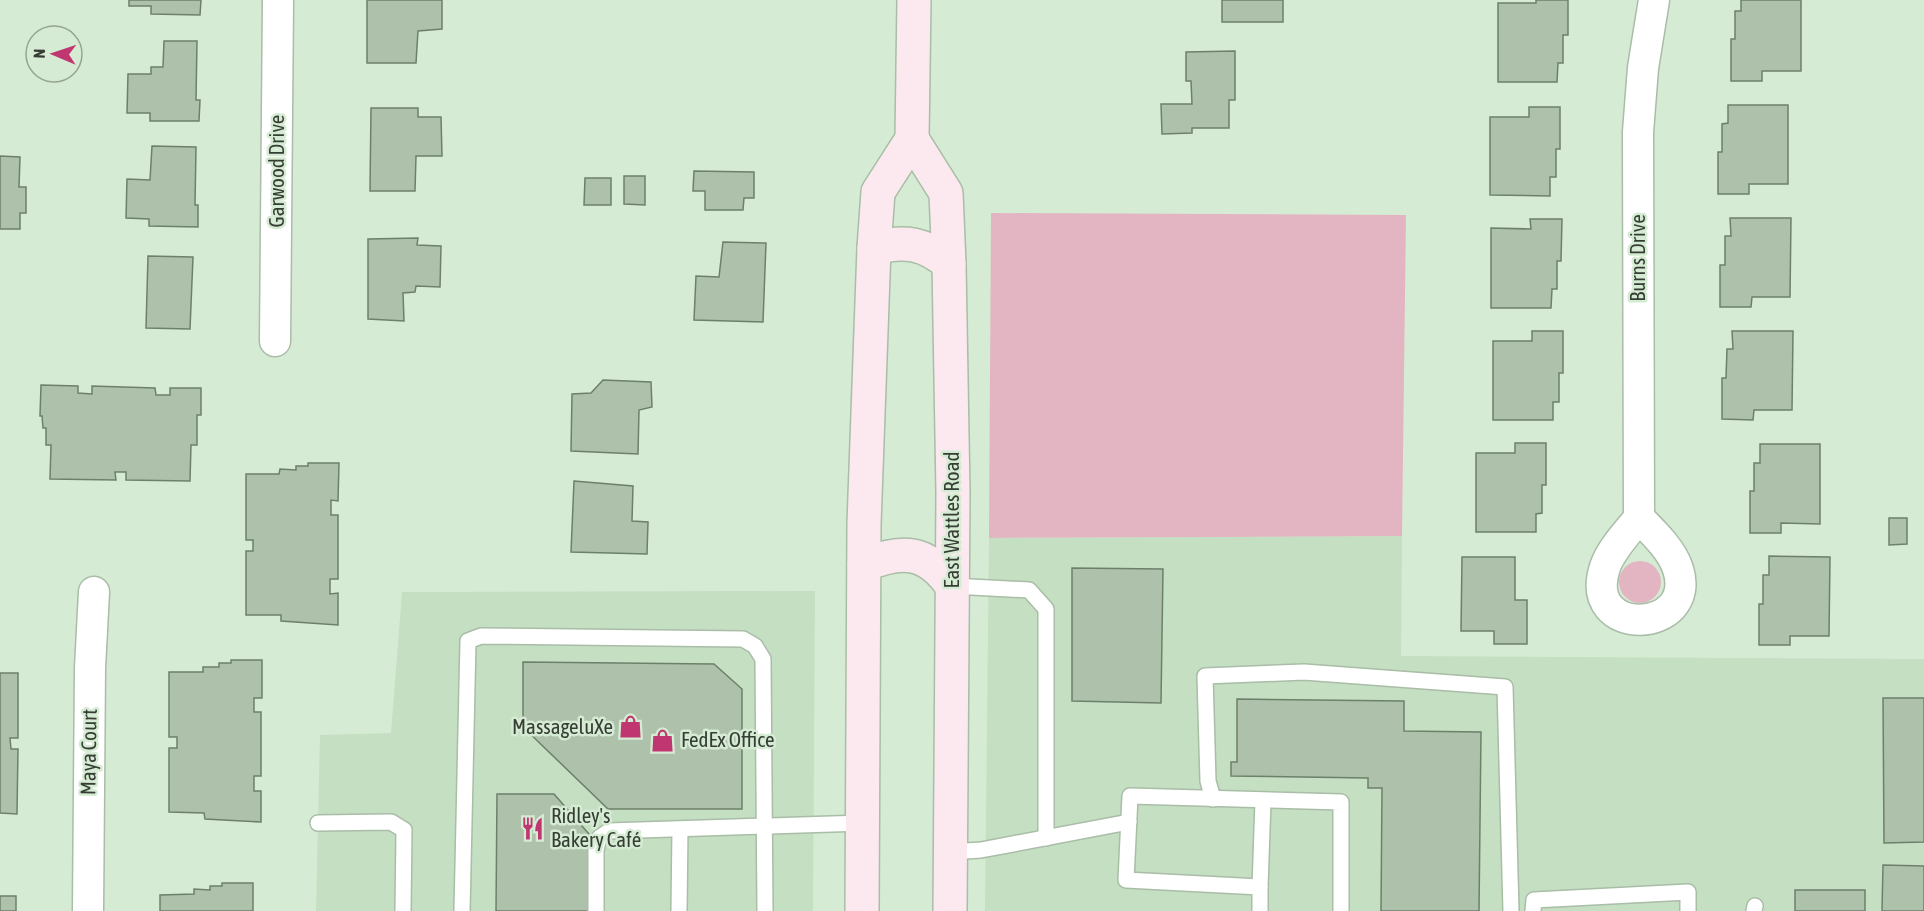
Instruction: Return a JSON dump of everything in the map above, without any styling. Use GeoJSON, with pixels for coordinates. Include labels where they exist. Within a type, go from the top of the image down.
{"type":"FeatureCollection","features":[{"type":"Feature","properties":{"kind":"main road"},"geometry":{"type":"LineString","coordinates":[[862,911],[864,566],[868,375],[874,248],[878,192],[912,139],[914,0]]}},
{"type":"Feature","properties":{"kind":"main road","name":"East Wattles Road"},"geometry":{"type":"LineString","coordinates":[[912,139],[946,192],[952,386],[950,911]]}},
{"type":"Feature","properties":{"kind":"main road"},"geometry":{"type":"LineString","coordinates":[[874,248],[909,242],[936,252],[949,264]]}},
{"type":"Feature","properties":{"kind":"main road"},"geometry":{"type":"LineString","coordinates":[[864,566],[894,555],[910,555],[927,560],[940,570],[952,586]]}},
{"type":"Feature","properties":{"kind":"street","name":"Garwood Drive"},"geometry":{"type":"LineString","coordinates":[[275,342],[278,0]]}},
{"type":"Feature","properties":{"kind":"street","name":"Burns Drive"},"geometry":{"type":"LineString","coordinates":[[1639,518],[1638,132],[1643,68],[1654,0]]}},
{"type":"Feature","properties":{"kind":"street","name":"Maya Court"},"geometry":{"type":"LineString","coordinates":[[88,911],[90,668],[94,592]]}},
{"type":"Feature","properties":{"kind":"lane"},"geometry":{"type":"LineString","coordinates":[[952,586],[1029,590],[1046,609],[1046,838]]}},
{"type":"Feature","properties":{"kind":"lane"},"geometry":{"type":"LineString","coordinates":[[462,911],[468,641],[481,636],[743,639],[755,646],[763,659],[765,911]]}},
{"type":"Feature","properties":{"kind":"lane"},"geometry":{"type":"LineString","coordinates":[[1213,799],[1208,781],[1205,676],[1304,672],[1505,687],[1511,911]]}},
{"type":"Feature","properties":{"kind":"lane"},"geometry":{"type":"LineString","coordinates":[[1260,886],[1126,880],[1130,796],[1341,802],[1341,911]]}},
{"type":"Feature","properties":{"kind":"lane"},"geometry":{"type":"LineString","coordinates":[[1260,911],[1263,801]]}},
{"type":"Feature","properties":{"kind":"lane"},"geometry":{"type":"LineString","coordinates":[[318,823],[392,822],[404,830],[403,911]]}},
{"type":"Feature","properties":{"kind":"lane"},"geometry":{"type":"LineString","coordinates":[[950,852],[981,850],[1129,822]]}},
{"type":"Feature","properties":{"kind":"lane"},"geometry":{"type":"LineString","coordinates":[[596,911],[596,850],[599,838],[609,831],[863,823]]}},
{"type":"Feature","properties":{"kind":"lane"},"geometry":{"type":"LineString","coordinates":[[679,911],[680,829]]}},
{"type":"Feature","properties":{"kind":"lane"},"geometry":{"type":"LineString","coordinates":[[1533,911],[1534,900],[1688,892],[1688,911]]}},
{"type":"Feature","properties":{"kind":"shaded area"},"geometry":{"type":"Polygon","coordinates":[[[991,213],[1406,215],[1402,536],[989,538],[991,213]]]}},
{"type":"Feature","properties":{"kind":"shaded area"},"geometry":{"type":"Polygon","coordinates":[[[1402,536],[1401,656],[1924,659],[1924,911],[985,911],[989,538],[1402,536]]]}},
{"type":"Feature","properties":{"kind":"shaded area"},"geometry":{"type":"Polygon","coordinates":[[[1640,561],[1648,562],[1655,567],[1660,574],[1660,590],[1655,597],[1648,602],[1640,603],[1632,602],[1625,597],[1620,590],[1619,582],[1620,574],[1625,567],[1632,562],[1640,561]]]}},
{"type":"Feature","properties":{"kind":"shaded area"},"geometry":{"type":"Polygon","coordinates":[[[815,591],[813,911],[316,911],[320,735],[391,733],[402,592],[815,591]]]}},
{"type":"Feature","properties":{"kind":"building"},"geometry":{"type":"Polygon","coordinates":[[[129,0],[201,0],[200,15],[151,14],[151,6],[129,6],[129,0]]]}},
{"type":"Feature","properties":{"kind":"building"},"geometry":{"type":"Polygon","coordinates":[[[367,0],[442,0],[442,29],[418,31],[416,63],[367,63],[367,0]]]}},
{"type":"Feature","properties":{"kind":"building"},"geometry":{"type":"Polygon","coordinates":[[[1222,0],[1283,0],[1283,22],[1222,22],[1222,0]]]}},
{"type":"Feature","properties":{"kind":"building"},"geometry":{"type":"Polygon","coordinates":[[[1536,0],[1568,0],[1568,35],[1563,35],[1563,63],[1558,63],[1557,82],[1498,82],[1498,3],[1536,3],[1536,0]]]}},
{"type":"Feature","properties":{"kind":"building"},"geometry":{"type":"Polygon","coordinates":[[[1741,0],[1801,0],[1801,71],[1762,71],[1762,81],[1731,81],[1731,39],[1735,39],[1735,11],[1741,11],[1741,0]]]}},
{"type":"Feature","properties":{"kind":"building"},"geometry":{"type":"Polygon","coordinates":[[[164,41],[197,41],[196,100],[200,100],[199,121],[150,121],[150,113],[127,113],[128,74],[151,74],[151,67],[163,67],[164,41]]]}},
{"type":"Feature","properties":{"kind":"building"},"geometry":{"type":"Polygon","coordinates":[[[1235,51],[1235,100],[1229,100],[1229,128],[1192,128],[1192,133],[1162,134],[1161,104],[1192,104],[1191,81],[1186,81],[1186,52],[1235,51]]]}},
{"type":"Feature","properties":{"kind":"building"},"geometry":{"type":"Polygon","coordinates":[[[1728,105],[1788,105],[1788,184],[1749,184],[1749,194],[1718,194],[1718,152],[1722,152],[1722,124],[1728,123],[1728,105]]]}},
{"type":"Feature","properties":{"kind":"building"},"geometry":{"type":"Polygon","coordinates":[[[1529,107],[1560,107],[1560,149],[1556,149],[1556,177],[1550,177],[1550,196],[1490,195],[1490,117],[1529,117],[1529,107]]]}},
{"type":"Feature","properties":{"kind":"building"},"geometry":{"type":"Polygon","coordinates":[[[371,108],[418,108],[418,117],[441,117],[442,156],[416,156],[415,191],[370,191],[371,108]]]}},
{"type":"Feature","properties":{"kind":"building"},"geometry":{"type":"Polygon","coordinates":[[[152,146],[196,147],[195,205],[198,205],[198,227],[149,226],[149,219],[126,218],[127,179],[150,180],[152,146]]]}},
{"type":"Feature","properties":{"kind":"building"},"geometry":{"type":"Polygon","coordinates":[[[0,156],[20,157],[19,187],[26,187],[26,213],[20,213],[20,229],[0,229],[0,156]]]}},
{"type":"Feature","properties":{"kind":"building"},"geometry":{"type":"Polygon","coordinates":[[[694,171],[754,172],[754,198],[744,198],[743,210],[705,210],[705,191],[693,191],[694,171]]]}},
{"type":"Feature","properties":{"kind":"building"},"geometry":{"type":"Polygon","coordinates":[[[624,176],[645,176],[645,205],[624,204],[624,176]]]}},
{"type":"Feature","properties":{"kind":"building"},"geometry":{"type":"Polygon","coordinates":[[[585,178],[611,178],[611,205],[584,205],[585,178]]]}},
{"type":"Feature","properties":{"kind":"building"},"geometry":{"type":"Polygon","coordinates":[[[1730,218],[1791,218],[1790,297],[1752,297],[1751,307],[1720,307],[1720,265],[1725,265],[1725,236],[1731,236],[1730,218]]]}},
{"type":"Feature","properties":{"kind":"building"},"geometry":{"type":"Polygon","coordinates":[[[1530,219],[1562,219],[1561,261],[1557,261],[1557,289],[1552,289],[1551,308],[1491,308],[1491,228],[1531,229],[1530,219]]]}},
{"type":"Feature","properties":{"kind":"building"},"geometry":{"type":"Polygon","coordinates":[[[418,238],[417,245],[441,246],[440,287],[416,286],[415,292],[403,293],[404,321],[368,319],[368,239],[418,238]]]}},
{"type":"Feature","properties":{"kind":"building"},"geometry":{"type":"Polygon","coordinates":[[[723,242],[766,243],[763,322],[694,320],[696,276],[719,277],[723,242]]]}},
{"type":"Feature","properties":{"kind":"building"},"geometry":{"type":"Polygon","coordinates":[[[148,256],[193,257],[190,329],[146,328],[148,256]]]}},
{"type":"Feature","properties":{"kind":"building"},"geometry":{"type":"Polygon","coordinates":[[[1532,331],[1563,331],[1563,373],[1559,373],[1559,402],[1553,402],[1553,420],[1493,420],[1493,341],[1532,341],[1532,331]]]}},
{"type":"Feature","properties":{"kind":"building"},"geometry":{"type":"Polygon","coordinates":[[[1732,331],[1793,331],[1792,410],[1754,410],[1753,420],[1722,419],[1722,378],[1726,378],[1727,349],[1733,349],[1732,331]]]}},
{"type":"Feature","properties":{"kind":"building"},"geometry":{"type":"Polygon","coordinates":[[[603,380],[651,382],[652,407],[639,410],[638,454],[571,451],[572,394],[591,393],[603,380]]]}},
{"type":"Feature","properties":{"kind":"building"},"geometry":{"type":"Polygon","coordinates":[[[41,385],[78,386],[78,393],[92,394],[92,386],[155,388],[156,395],[170,395],[170,388],[201,388],[201,415],[197,415],[197,445],[191,445],[190,481],[126,480],[126,472],[115,472],[116,480],[50,479],[51,445],[46,445],[46,428],[43,428],[42,416],[40,416],[41,385]]]}},
{"type":"Feature","properties":{"kind":"building"},"geometry":{"type":"Polygon","coordinates":[[[1515,443],[1546,443],[1546,485],[1542,485],[1542,513],[1536,514],[1536,532],[1476,532],[1476,453],[1515,453],[1515,443]]]}},
{"type":"Feature","properties":{"kind":"building"},"geometry":{"type":"Polygon","coordinates":[[[1760,444],[1820,444],[1820,524],[1781,523],[1781,533],[1750,533],[1750,491],[1754,491],[1754,463],[1760,463],[1760,444]]]}},
{"type":"Feature","properties":{"kind":"building"},"geometry":{"type":"Polygon","coordinates":[[[308,463],[339,463],[338,501],[331,500],[331,515],[338,515],[338,579],[330,579],[330,594],[338,593],[338,625],[281,621],[281,615],[246,615],[246,551],[253,551],[253,540],[246,540],[246,474],[279,474],[280,469],[296,470],[296,466],[308,466],[308,463]]]}},
{"type":"Feature","properties":{"kind":"building"},"geometry":{"type":"Polygon","coordinates":[[[574,481],[633,486],[632,521],[648,522],[647,554],[571,552],[574,481]]]}},
{"type":"Feature","properties":{"kind":"building"},"geometry":{"type":"Polygon","coordinates":[[[1889,518],[1907,518],[1907,544],[1889,545],[1889,518]]]}},
{"type":"Feature","properties":{"kind":"building"},"geometry":{"type":"Polygon","coordinates":[[[1769,556],[1830,557],[1829,636],[1790,636],[1790,645],[1759,645],[1759,604],[1763,604],[1763,575],[1769,575],[1769,556]]]}},
{"type":"Feature","properties":{"kind":"building"},"geometry":{"type":"Polygon","coordinates":[[[1462,557],[1515,557],[1515,600],[1527,600],[1527,644],[1494,644],[1494,631],[1461,631],[1462,557]]]}},
{"type":"Feature","properties":{"kind":"building"},"geometry":{"type":"Polygon","coordinates":[[[1072,568],[1163,569],[1161,703],[1072,701],[1072,568]]]}},
{"type":"Feature","properties":{"kind":"building"},"geometry":{"type":"Polygon","coordinates":[[[231,660],[262,660],[262,698],[254,698],[254,712],[261,712],[261,776],[254,776],[254,791],[261,791],[261,822],[205,819],[204,813],[169,812],[169,748],[177,748],[177,737],[169,737],[169,672],[203,672],[203,667],[219,667],[219,663],[231,663],[231,660]]]}},
{"type":"Feature","properties":{"kind":"building"},"geometry":{"type":"Polygon","coordinates":[[[523,662],[714,664],[742,689],[742,809],[608,809],[523,727],[523,662]]]}},
{"type":"Feature","properties":{"kind":"building"},"geometry":{"type":"Polygon","coordinates":[[[0,673],[18,673],[18,738],[10,738],[11,749],[18,749],[17,814],[0,813],[0,673]]]}},
{"type":"Feature","properties":{"kind":"building"},"geometry":{"type":"Polygon","coordinates":[[[1883,698],[1924,698],[1924,842],[1884,843],[1883,698]]]}},
{"type":"Feature","properties":{"kind":"building"},"geometry":{"type":"Polygon","coordinates":[[[1237,699],[1404,701],[1404,731],[1481,732],[1479,911],[1381,911],[1382,788],[1368,788],[1368,778],[1231,776],[1231,762],[1237,762],[1237,699]]]}},
{"type":"Feature","properties":{"kind":"building"},"geometry":{"type":"Polygon","coordinates":[[[497,794],[554,794],[589,834],[588,911],[496,911],[497,794]]]}},
{"type":"Feature","properties":{"kind":"building"},"geometry":{"type":"Polygon","coordinates":[[[1883,865],[1924,866],[1924,911],[1882,911],[1883,865]]]}},
{"type":"Feature","properties":{"kind":"building"},"geometry":{"type":"Polygon","coordinates":[[[222,883],[253,883],[253,911],[160,911],[160,895],[194,894],[194,889],[210,890],[210,886],[222,886],[222,883]]]}},
{"type":"Feature","properties":{"kind":"building"},"geometry":{"type":"Polygon","coordinates":[[[1795,890],[1865,890],[1865,911],[1795,911],[1795,890]]]}},
{"type":"Feature","properties":{"kind":"building"},"geometry":{"type":"Polygon","coordinates":[[[0,896],[16,896],[16,911],[0,911],[0,896]]]}},
{"type":"Feature","properties":{"kind":"place","name":"MassageluXe"},"geometry":{"type":"Point","coordinates":[631,727]}},
{"type":"Feature","properties":{"kind":"place","name":"FedEx Office"},"geometry":{"type":"Point","coordinates":[663,740]}},
{"type":"Feature","properties":{"kind":"place","name":"Ridley's Bakery Café"},"geometry":{"type":"Point","coordinates":[533,828]}}]}
